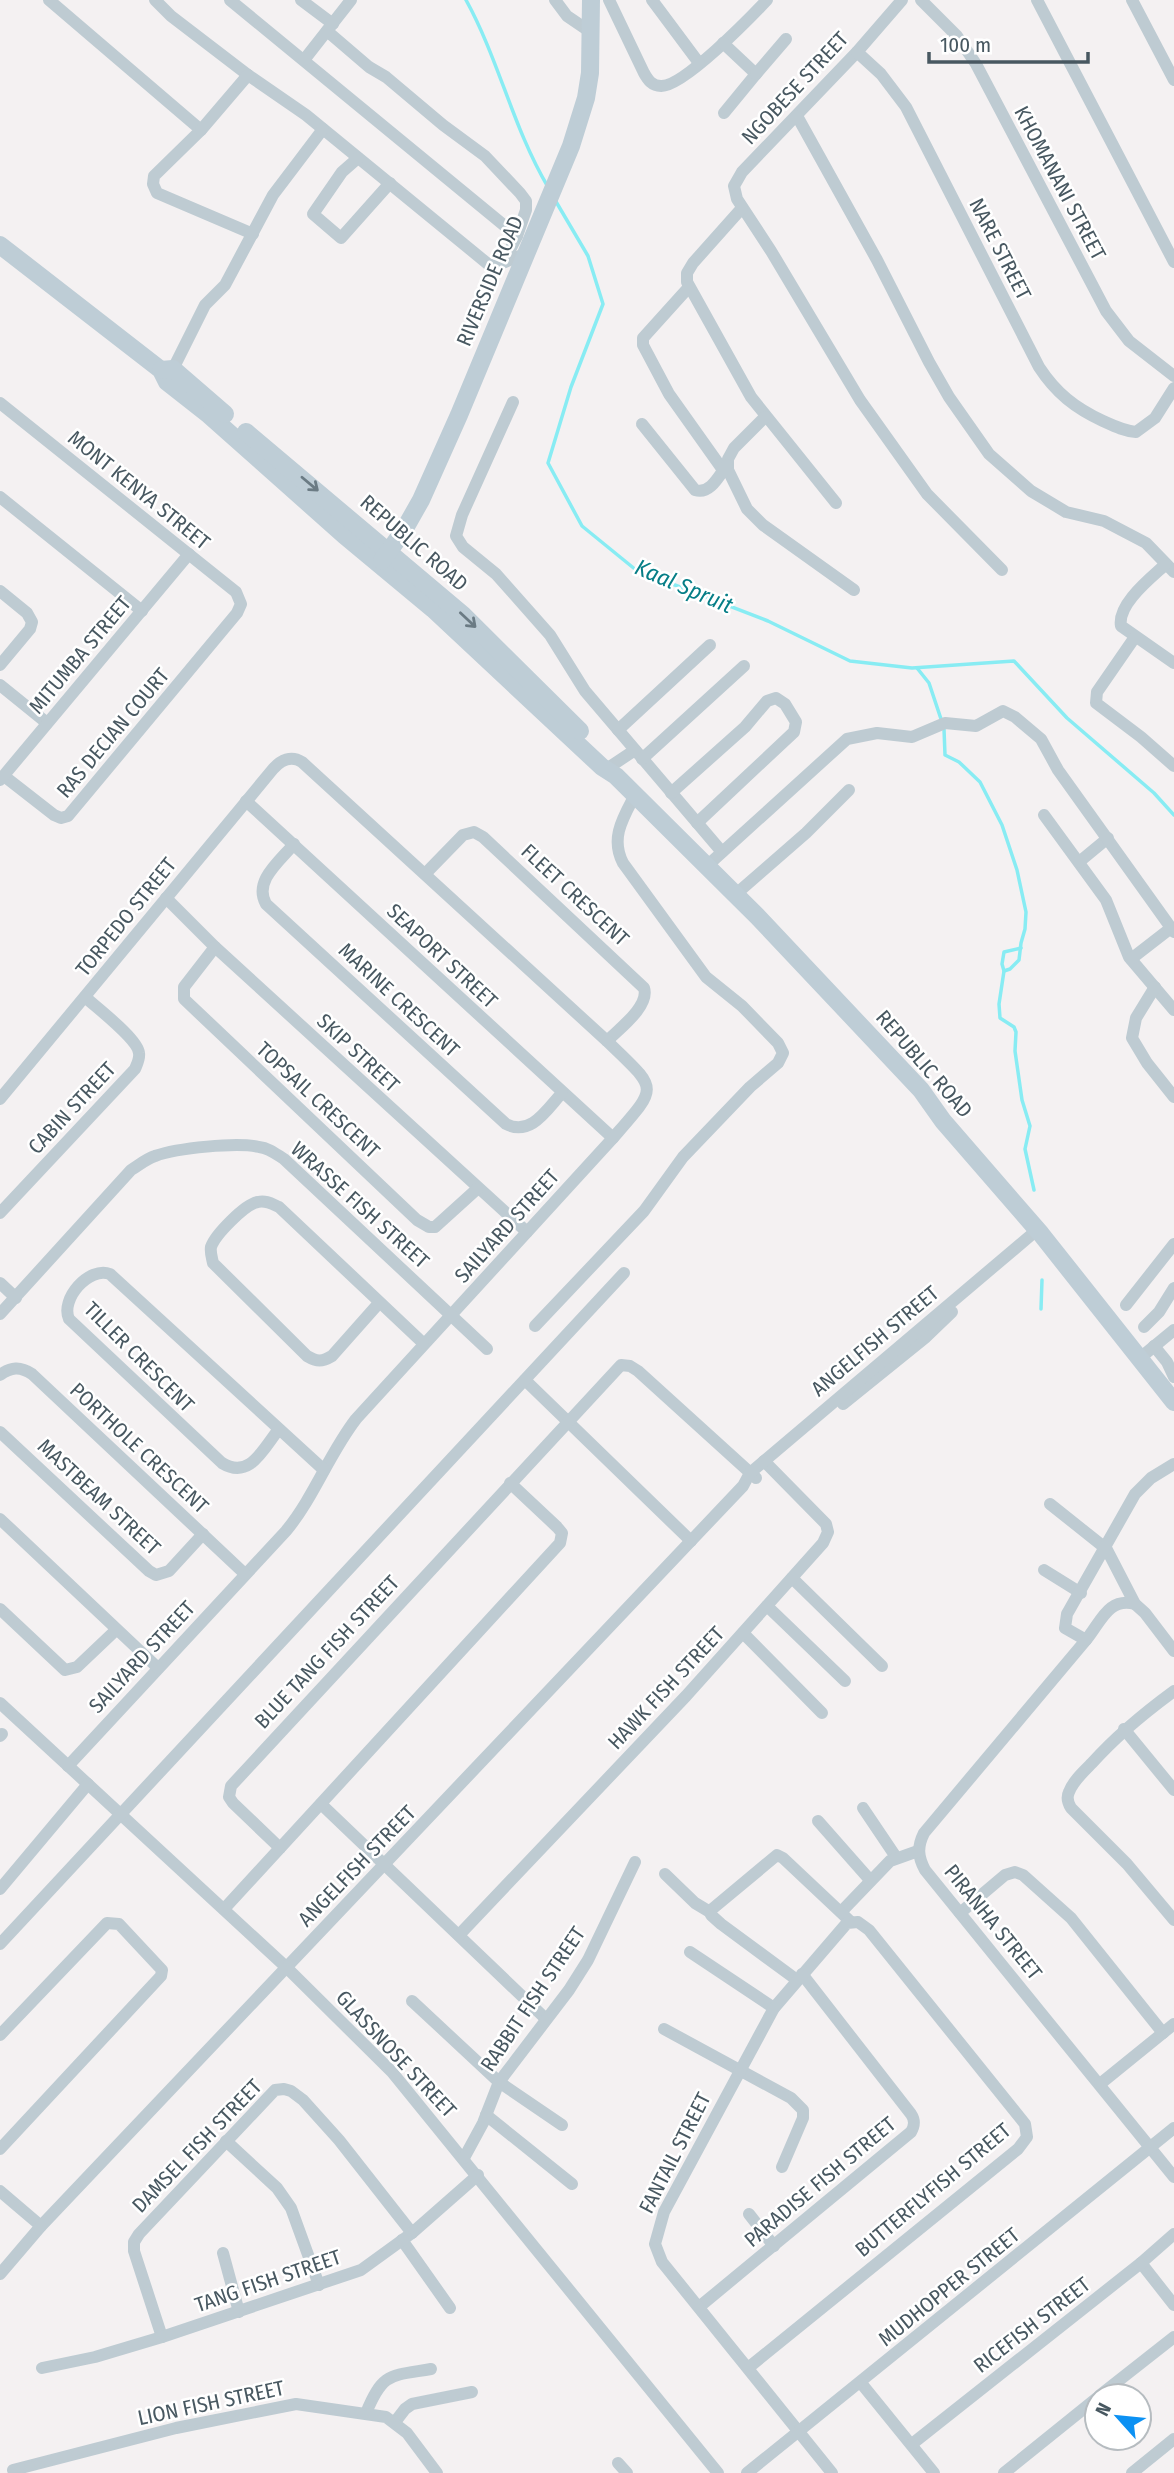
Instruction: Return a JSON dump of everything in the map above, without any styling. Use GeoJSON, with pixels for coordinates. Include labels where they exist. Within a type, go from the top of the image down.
{"type":"FeatureCollection","features":[{"type":"Feature","properties":{"kind":"street"},"geometry":{"type":"LineString","coordinates":[[49,0],[201,130]]}},
{"type":"Feature","properties":{"kind":"street"},"geometry":{"type":"LineString","coordinates":[[155,0],[171,16],[323,129],[488,264],[495,266],[527,253]]}},
{"type":"Feature","properties":{"kind":"street"},"geometry":{"type":"LineString","coordinates":[[230,0],[517,236]]}},
{"type":"Feature","properties":{"kind":"street"},"geometry":{"type":"LineString","coordinates":[[301,0],[369,66],[386,76],[443,125],[485,156],[513,183],[526,201],[526,210],[504,262]]}},
{"type":"Feature","properties":{"kind":"street"},"geometry":{"type":"LineString","coordinates":[[304,60],[351,0]]}},
{"type":"Feature","properties":{"kind":"street"},"geometry":{"type":"LineString","coordinates":[[555,0],[567,16],[592,33]]}},
{"type":"Feature","properties":{"kind":"street","name":"RIVERSIDE ROAD"},"geometry":{"type":"LineString","coordinates":[[385,558],[421,500],[571,146],[586,97],[592,33],[591,0]]}},
{"type":"Feature","properties":{"kind":"street"},"geometry":{"type":"LineString","coordinates":[[609,0],[650,82],[661,86],[667,85],[699,63],[723,43],[759,3]]}},
{"type":"Feature","properties":{"kind":"street"},"geometry":{"type":"LineString","coordinates":[[652,0],[699,63]]}},
{"type":"Feature","properties":{"kind":"street","name":"NGOBESE STREET"},"geometry":{"type":"LineString","coordinates":[[742,208],[734,186],[738,177],[857,52],[902,0]]}},
{"type":"Feature","properties":{"kind":"street","name":"KHOMANANI STREET"},"geometry":{"type":"LineString","coordinates":[[921,0],[957,36],[976,64],[1106,311],[1129,341],[1174,376]]}},
{"type":"Feature","properties":{"kind":"street"},"geometry":{"type":"LineString","coordinates":[[1037,0],[1174,262]]}},
{"type":"Feature","properties":{"kind":"street"},"geometry":{"type":"LineString","coordinates":[[1132,0],[1174,80]]}},
{"type":"Feature","properties":{"kind":"street"},"geometry":{"type":"LineString","coordinates":[[724,113],[786,40]]}},
{"type":"Feature","properties":{"kind":"street"},"geometry":{"type":"LineString","coordinates":[[723,43],[756,74]]}},
{"type":"Feature","properties":{"kind":"street","name":"NARE STREET"},"geometry":{"type":"LineString","coordinates":[[857,52],[881,74],[906,107],[1049,382],[1061,395],[1088,414],[1136,432],[1155,418],[1174,388]]}},
{"type":"Feature","properties":{"kind":"street"},"geometry":{"type":"LineString","coordinates":[[248,75],[201,130],[154,176],[153,184],[157,193],[253,234]]}},
{"type":"Feature","properties":{"kind":"street"},"geometry":{"type":"LineString","coordinates":[[797,116],[877,260],[929,362],[949,397],[989,454],[1031,491],[1057,508],[1075,516],[1094,518],[1113,526],[1153,549],[1170,568],[1130,599],[1120,620],[1121,626],[1174,663]]}},
{"type":"Feature","properties":{"kind":"street"},"geometry":{"type":"LineString","coordinates":[[167,369],[205,305],[225,285],[277,188],[323,129]]}},
{"type":"Feature","properties":{"kind":"street"},"geometry":{"type":"LineString","coordinates":[[358,158],[342,172],[313,214],[341,238],[390,183]]}},
{"type":"Feature","properties":{"kind":"street"},"geometry":{"type":"LineString","coordinates":[[836,503],[765,416],[737,375],[689,287],[686,277],[692,263],[742,208],[771,251],[860,400],[912,475],[940,510],[1002,570]]}},
{"type":"Feature","properties":{"kind":"street","name":"REPUBLIC ROAD"},"geometry":{"type":"LineString","coordinates":[[0,245],[167,369],[167,383],[494,645],[592,744],[635,795],[736,894],[921,1090],[943,1121],[1039,1232],[1174,1402]]}},
{"type":"Feature","properties":{"kind":"street"},"geometry":{"type":"LineString","coordinates":[[689,287],[643,338],[643,345],[669,394],[725,468],[754,517],[854,590]]}},
{"type":"Feature","properties":{"kind":"street"},"geometry":{"type":"LineString","coordinates":[[513,402],[462,515],[456,536],[463,547],[496,573],[550,635],[574,676],[722,852]]}},
{"type":"Feature","properties":{"kind":"street","name":"MONT KENYA STREET"},"geometry":{"type":"LineString","coordinates":[[0,403],[238,594],[241,604],[237,613]]}},
{"type":"Feature","properties":{"kind":"street"},"geometry":{"type":"LineString","coordinates":[[642,424],[695,489],[701,492],[706,490],[725,468],[734,448],[765,416]]}},
{"type":"Feature","properties":{"kind":"street"},"geometry":{"type":"LineString","coordinates":[[0,497],[142,611]]}},
{"type":"Feature","properties":{"kind":"street","name":"MITUMBA STREET"},"geometry":{"type":"LineString","coordinates":[[2,778],[189,554]]}},
{"type":"Feature","properties":{"kind":"street"},"geometry":{"type":"LineString","coordinates":[[0,591],[29,615],[32,622],[30,629],[0,665]]}},
{"type":"Feature","properties":{"kind":"street","name":"RAS DECIAN COURT"},"geometry":{"type":"LineString","coordinates":[[2,778],[54,815],[61,818],[68,816],[237,613]]}},
{"type":"Feature","properties":{"kind":"street"},"geometry":{"type":"LineString","coordinates":[[1135,637],[1097,692],[1096,703],[1174,766]]}},
{"type":"Feature","properties":{"kind":"street"},"geometry":{"type":"LineString","coordinates":[[618,730],[710,645]]}},
{"type":"Feature","properties":{"kind":"street"},"geometry":{"type":"LineString","coordinates":[[613,771],[638,755],[744,666]]}},
{"type":"Feature","properties":{"kind":"street"},"geometry":{"type":"LineString","coordinates":[[0,685],[47,723]]}},
{"type":"Feature","properties":{"kind":"street"},"geometry":{"type":"LineString","coordinates":[[671,793],[745,727],[767,701],[776,698],[785,704],[796,722],[794,732],[697,823]]}},
{"type":"Feature","properties":{"kind":"street"},"geometry":{"type":"LineString","coordinates":[[708,865],[847,739],[877,733],[912,737],[945,723],[976,726],[1003,711],[1015,717],[1041,739],[1058,770],[1172,930],[1131,960]]}},
{"type":"Feature","properties":{"kind":"street","name":"SAILYARD STREET"},"geometry":{"type":"LineString","coordinates":[[68,1766],[296,1519],[356,1419],[646,1099],[648,1088],[643,1076],[607,1041],[302,762],[295,759],[282,761]]}},
{"type":"Feature","properties":{"kind":"street","name":"TORPEDO STREET"},"geometry":{"type":"LineString","coordinates":[[0,1099],[282,761]]}},
{"type":"Feature","properties":{"kind":"street"},"geometry":{"type":"LineString","coordinates":[[736,894],[806,833],[849,790]]}},
{"type":"Feature","properties":{"kind":"street"},"geometry":{"type":"LineString","coordinates":[[535,1326],[644,1211],[683,1157],[750,1087],[778,1063],[783,1053],[778,1043],[742,1006],[706,977],[617,853],[617,833],[635,795]]}},
{"type":"Feature","properties":{"kind":"street","name":"SEAPORT STREET"},"geometry":{"type":"LineString","coordinates":[[246,801],[613,1138]]}},
{"type":"Feature","properties":{"kind":"street"},"geometry":{"type":"LineString","coordinates":[[1044,815],[1106,900],[1131,960],[1174,1010]]}},
{"type":"Feature","properties":{"kind":"street","name":"FLEET CRESCENT"},"geometry":{"type":"LineString","coordinates":[[425,874],[467,833],[479,834],[493,846],[644,988],[646,994],[643,1004],[607,1041]]}},
{"type":"Feature","properties":{"kind":"street"},"geometry":{"type":"LineString","coordinates":[[1079,862],[1108,838]]}},
{"type":"Feature","properties":{"kind":"street","name":"MARINE CRESCENT"},"geometry":{"type":"LineString","coordinates":[[294,844],[264,881],[261,891],[266,904],[506,1124],[513,1128],[527,1128],[562,1093]]}},
{"type":"Feature","properties":{"kind":"street","name":"SKIP STREET"},"geometry":{"type":"LineString","coordinates":[[166,898],[215,947],[527,1232]]}},
{"type":"Feature","properties":{"kind":"street","name":"TOPSAIL CRESCENT"},"geometry":{"type":"LineString","coordinates":[[215,947],[184,987],[184,999],[417,1220],[429,1227],[435,1227],[477,1189]]}},
{"type":"Feature","properties":{"kind":"street"},"geometry":{"type":"LineString","coordinates":[[1154,987],[1136,1018],[1132,1038],[1147,1063],[1174,1097]]}},
{"type":"Feature","properties":{"kind":"street","name":"CABIN STREET"},"geometry":{"type":"LineString","coordinates":[[0,1213],[135,1069],[140,1054],[135,1043],[85,998]]}},
{"type":"Feature","properties":{"kind":"street","name":"WRASSE FISH STREET"},"geometry":{"type":"LineString","coordinates":[[0,1314],[120,1181],[143,1162],[167,1153],[252,1146],[273,1151],[284,1159],[486,1349]]}},
{"type":"Feature","properties":{"kind":"street"},"geometry":{"type":"LineString","coordinates":[[379,1303],[332,1356],[316,1361],[307,1356],[213,1263],[211,1247],[216,1238],[245,1208],[254,1203],[270,1203],[279,1207],[424,1343]]}},
{"type":"Feature","properties":{"kind":"street","name":"ANGELFISH STREET"},"geometry":{"type":"LineString","coordinates":[[0,2274],[41,2226],[743,1486],[766,1464],[926,1337],[1039,1232]]}},
{"type":"Feature","properties":{"kind":"street"},"geometry":{"type":"LineString","coordinates":[[1126,1306],[1174,1244]]}},
{"type":"Feature","properties":{"kind":"street"},"geometry":{"type":"LineString","coordinates":[[0,1944],[624,1273]]}},
{"type":"Feature","properties":{"kind":"street","name":"TILLER CRESCENT"},"geometry":{"type":"LineString","coordinates":[[279,1429],[248,1466],[236,1469],[222,1463],[69,1319],[67,1310],[73,1296],[92,1274],[110,1274],[324,1470]]}},
{"type":"Feature","properties":{"kind":"street"},"geometry":{"type":"LineString","coordinates":[[0,1283],[16,1297]]}},
{"type":"Feature","properties":{"kind":"street"},"geometry":{"type":"LineString","coordinates":[[1144,1327],[1159,1312],[1174,1288]]}},
{"type":"Feature","properties":{"kind":"street"},"geometry":{"type":"LineString","coordinates":[[1140,1358],[1174,1330]]}},
{"type":"Feature","properties":{"kind":"street"},"geometry":{"type":"LineString","coordinates":[[1154,1346],[1167,1362],[1174,1377]]}},
{"type":"Feature","properties":{"kind":"street","name":"BLUE TANG FISH STREET"},"geometry":{"type":"LineString","coordinates":[[280,1848],[233,1803],[229,1797],[230,1786],[621,1365],[630,1366],[753,1476]]}},
{"type":"Feature","properties":{"kind":"street","name":"PORTHOLE CRESCENT"},"geometry":{"type":"LineString","coordinates":[[0,1375],[8,1369],[17,1368],[32,1374],[245,1574]]}},
{"type":"Feature","properties":{"kind":"street"},"geometry":{"type":"LineString","coordinates":[[525,1380],[691,1541]]}},
{"type":"Feature","properties":{"kind":"street","name":"MASTBEAM STREET"},"geometry":{"type":"LineString","coordinates":[[0,1432],[156,1575],[169,1571],[203,1534]]}},
{"type":"Feature","properties":{"kind":"street","name":"HAWK FISH STREET"},"geometry":{"type":"LineString","coordinates":[[460,1936],[823,1544],[828,1528],[766,1464]]}},
{"type":"Feature","properties":{"kind":"street"},"geometry":{"type":"LineString","coordinates":[[1086,1640],[1064,1625],[1067,1614],[1142,1485],[1174,1464]]}},
{"type":"Feature","properties":{"kind":"street"},"geometry":{"type":"LineString","coordinates":[[224,1909],[560,1543],[562,1533],[557,1527],[510,1483]]}},
{"type":"Feature","properties":{"kind":"street"},"geometry":{"type":"LineString","coordinates":[[1050,1504],[1105,1546],[1135,1604],[1174,1651]]}},
{"type":"Feature","properties":{"kind":"street"},"geometry":{"type":"LineString","coordinates":[[0,1519],[158,1668]]}},
{"type":"Feature","properties":{"kind":"street"},"geometry":{"type":"LineString","coordinates":[[1044,1570],[1081,1593]]}},
{"type":"Feature","properties":{"kind":"street"},"geometry":{"type":"LineString","coordinates":[[792,1578],[882,1666]]}},
{"type":"Feature","properties":{"kind":"street"},"geometry":{"type":"LineString","coordinates":[[841,1912],[870,1880],[896,1857],[918,1851],[924,1833],[1086,1640],[1112,1605],[1120,1602],[1135,1604]]}},
{"type":"Feature","properties":{"kind":"street"},"geometry":{"type":"LineString","coordinates":[[767,1606],[845,1681]]}},
{"type":"Feature","properties":{"kind":"street"},"geometry":{"type":"LineString","coordinates":[[0,1609],[65,1670],[77,1667],[116,1630]]}},
{"type":"Feature","properties":{"kind":"street"},"geometry":{"type":"LineString","coordinates":[[743,1633],[822,1713]]}},
{"type":"Feature","properties":{"kind":"street"},"geometry":{"type":"LineString","coordinates":[[1174,1691],[1124,1729],[1077,1779],[1068,1795],[1068,1804],[1127,1864],[1174,1920]]}},
{"type":"Feature","properties":{"kind":"street","name":"GLASSNOSE STREET"},"geometry":{"type":"LineString","coordinates":[[0,1703],[286,1967],[392,2071],[718,2473]]}},
{"type":"Feature","properties":{"kind":"street"},"geometry":{"type":"LineString","coordinates":[[1124,1729],[1174,1790]]}},
{"type":"Feature","properties":{"kind":"street"},"geometry":{"type":"LineString","coordinates":[[0,1889],[88,1784]]}},
{"type":"Feature","properties":{"kind":"street"},"geometry":{"type":"LineString","coordinates":[[321,1804],[546,2019]]}},
{"type":"Feature","properties":{"kind":"street"},"geometry":{"type":"LineString","coordinates":[[863,1808],[896,1857]]}},
{"type":"Feature","properties":{"kind":"street"},"geometry":{"type":"LineString","coordinates":[[818,1822],[870,1880]]}},
{"type":"Feature","properties":{"kind":"street","name":"PIRANHA STREET"},"geometry":{"type":"LineString","coordinates":[[918,1851],[925,1870],[1174,2177]]}},
{"type":"Feature","properties":{"kind":"street"},"geometry":{"type":"LineString","coordinates":[[710,1912],[777,1855],[854,1922]]}},
{"type":"Feature","properties":{"kind":"street","name":"RABBIT FISH STREET"},"geometry":{"type":"LineString","coordinates":[[464,2158],[499,2082],[569,1990],[593,1951],[635,1862]]}},
{"type":"Feature","properties":{"kind":"street"},"geometry":{"type":"LineString","coordinates":[[960,1913],[1005,1875],[1015,1872],[1023,1875],[1072,1918],[1163,2033]]}},
{"type":"Feature","properties":{"kind":"street"},"geometry":{"type":"LineString","coordinates":[[666,1874],[721,1924],[799,1977]]}},
{"type":"Feature","properties":{"kind":"street","name":"FANTAIL STREET"},"geometry":{"type":"LineString","coordinates":[[832,2473],[662,2262],[655,2249],[656,2236],[664,2213],[775,2008],[835,1935],[854,1922]]}},
{"type":"Feature","properties":{"kind":"street","name":"BUTTERFLYFISH STREET"},"geometry":{"type":"LineString","coordinates":[[748,2368],[1018,2149],[1027,2137],[1025,2124],[869,1930],[854,1922]]}},
{"type":"Feature","properties":{"kind":"street"},"geometry":{"type":"LineString","coordinates":[[0,2035],[107,1923],[118,1924],[162,1970],[161,1976],[0,2149]]}},
{"type":"Feature","properties":{"kind":"street"},"geometry":{"type":"LineString","coordinates":[[690,1952],[775,2008]]}},
{"type":"Feature","properties":{"kind":"street","name":"PARADISE FISH STREET"},"geometry":{"type":"LineString","coordinates":[[699,2307],[911,2132],[914,2123],[906,2107],[799,1977]]}},
{"type":"Feature","properties":{"kind":"street"},"geometry":{"type":"LineString","coordinates":[[412,2001],[499,2082],[562,2124]]}},
{"type":"Feature","properties":{"kind":"street"},"geometry":{"type":"LineString","coordinates":[[1100,2084],[1174,2024]]}},
{"type":"Feature","properties":{"kind":"street"},"geometry":{"type":"LineString","coordinates":[[664,2029],[791,2098],[803,2110],[803,2118],[782,2167]]}},
{"type":"Feature","properties":{"kind":"street","name":"DAMSEL FISH STREET"},"geometry":{"type":"LineString","coordinates":[[162,2337],[134,2251],[134,2242],[275,2090],[284,2089],[303,2100],[339,2140],[407,2236],[450,2308]]}},
{"type":"Feature","properties":{"kind":"street"},"geometry":{"type":"LineString","coordinates":[[486,2115],[572,2184]]}},
{"type":"Feature","properties":{"kind":"street","name":"MUDHOPPER STREET"},"geometry":{"type":"LineString","coordinates":[[747,2473],[1174,2128]]}},
{"type":"Feature","properties":{"kind":"street"},"geometry":{"type":"LineString","coordinates":[[226,2141],[277,2188],[291,2208],[319,2285]]}},
{"type":"Feature","properties":{"kind":"street","name":"TANG FISH STREET"},"geometry":{"type":"LineString","coordinates":[[42,2368],[95,2357],[162,2337],[362,2270],[407,2236],[478,2175]]}},
{"type":"Feature","properties":{"kind":"street"},"geometry":{"type":"LineString","coordinates":[[0,2191],[41,2226]]}},
{"type":"Feature","properties":{"kind":"street"},"geometry":{"type":"LineString","coordinates":[[749,2214],[774,2246]]}},
{"type":"Feature","properties":{"kind":"street","name":"RICEFISH STREET"},"geometry":{"type":"LineString","coordinates":[[912,2444],[1174,2234]]}},
{"type":"Feature","properties":{"kind":"street"},"geometry":{"type":"LineString","coordinates":[[223,2253],[239,2312]]}},
{"type":"Feature","properties":{"kind":"street"},"geometry":{"type":"LineString","coordinates":[[1141,2263],[1174,2305]]}},
{"type":"Feature","properties":{"kind":"street"},"geometry":{"type":"LineString","coordinates":[[1117,2382],[1174,2337]]}},
{"type":"Feature","properties":{"kind":"street"},"geometry":{"type":"LineString","coordinates":[[366,2413],[374,2394],[385,2380],[392,2376],[430,2369]]}},
{"type":"Feature","properties":{"kind":"street"},"geometry":{"type":"LineString","coordinates":[[861,2383],[934,2473]]}},
{"type":"Feature","properties":{"kind":"street"},"geometry":{"type":"LineString","coordinates":[[394,2422],[412,2404],[472,2392]]}},
{"type":"Feature","properties":{"kind":"street","name":"LION FISH STREET"},"geometry":{"type":"LineString","coordinates":[[13,2470],[176,2428],[287,2404],[304,2404],[386,2417],[407,2433],[437,2473]]}},
{"type":"Feature","properties":{"kind":"street"},"geometry":{"type":"LineString","coordinates":[[1004,2473],[1083,2409]]}},
{"type":"Feature","properties":{"kind":"street"},"geometry":{"type":"LineString","coordinates":[[1132,2473],[1174,2439]]}},
{"type":"Feature","properties":{"kind":"street"},"geometry":{"type":"LineString","coordinates":[[61,2459],[65,2473]]}},
{"type":"Feature","properties":{"kind":"waterway","name":"Kaal Spruit"},"geometry":{"type":"LineString","coordinates":[[466,0],[488,46],[525,141],[548,187]]}},
{"type":"Feature","properties":{"kind":"waterway","name":"Kaal Spruit"},"geometry":{"type":"LineString","coordinates":[[555,200],[588,256],[603,304],[571,387],[548,463],[582,526],[636,570],[768,621],[850,661],[912,668],[1014,661],[1067,718],[1154,793],[1174,815]]}},
{"type":"Feature","properties":{"kind":"waterway"},"geometry":{"type":"LineString","coordinates":[[917,668],[929,683],[941,719]]}},
{"type":"Feature","properties":{"kind":"waterway"},"geometry":{"type":"LineString","coordinates":[[944,729],[945,755],[959,762],[980,782],[1002,825],[1017,870],[1026,912],[1019,960],[1004,971],[999,1004],[1000,1018],[1014,1027],[1016,1032],[1015,1051],[1022,1100],[1030,1126],[1025,1149],[1034,1190]]}},
{"type":"Feature","properties":{"kind":"waterway"},"geometry":{"type":"LineString","coordinates":[[1004,971],[1004,952],[1021,948]]}},
{"type":"Feature","properties":{"kind":"waterway"},"geometry":{"type":"LineString","coordinates":[[1041,1309],[1042,1280]]}}]}
